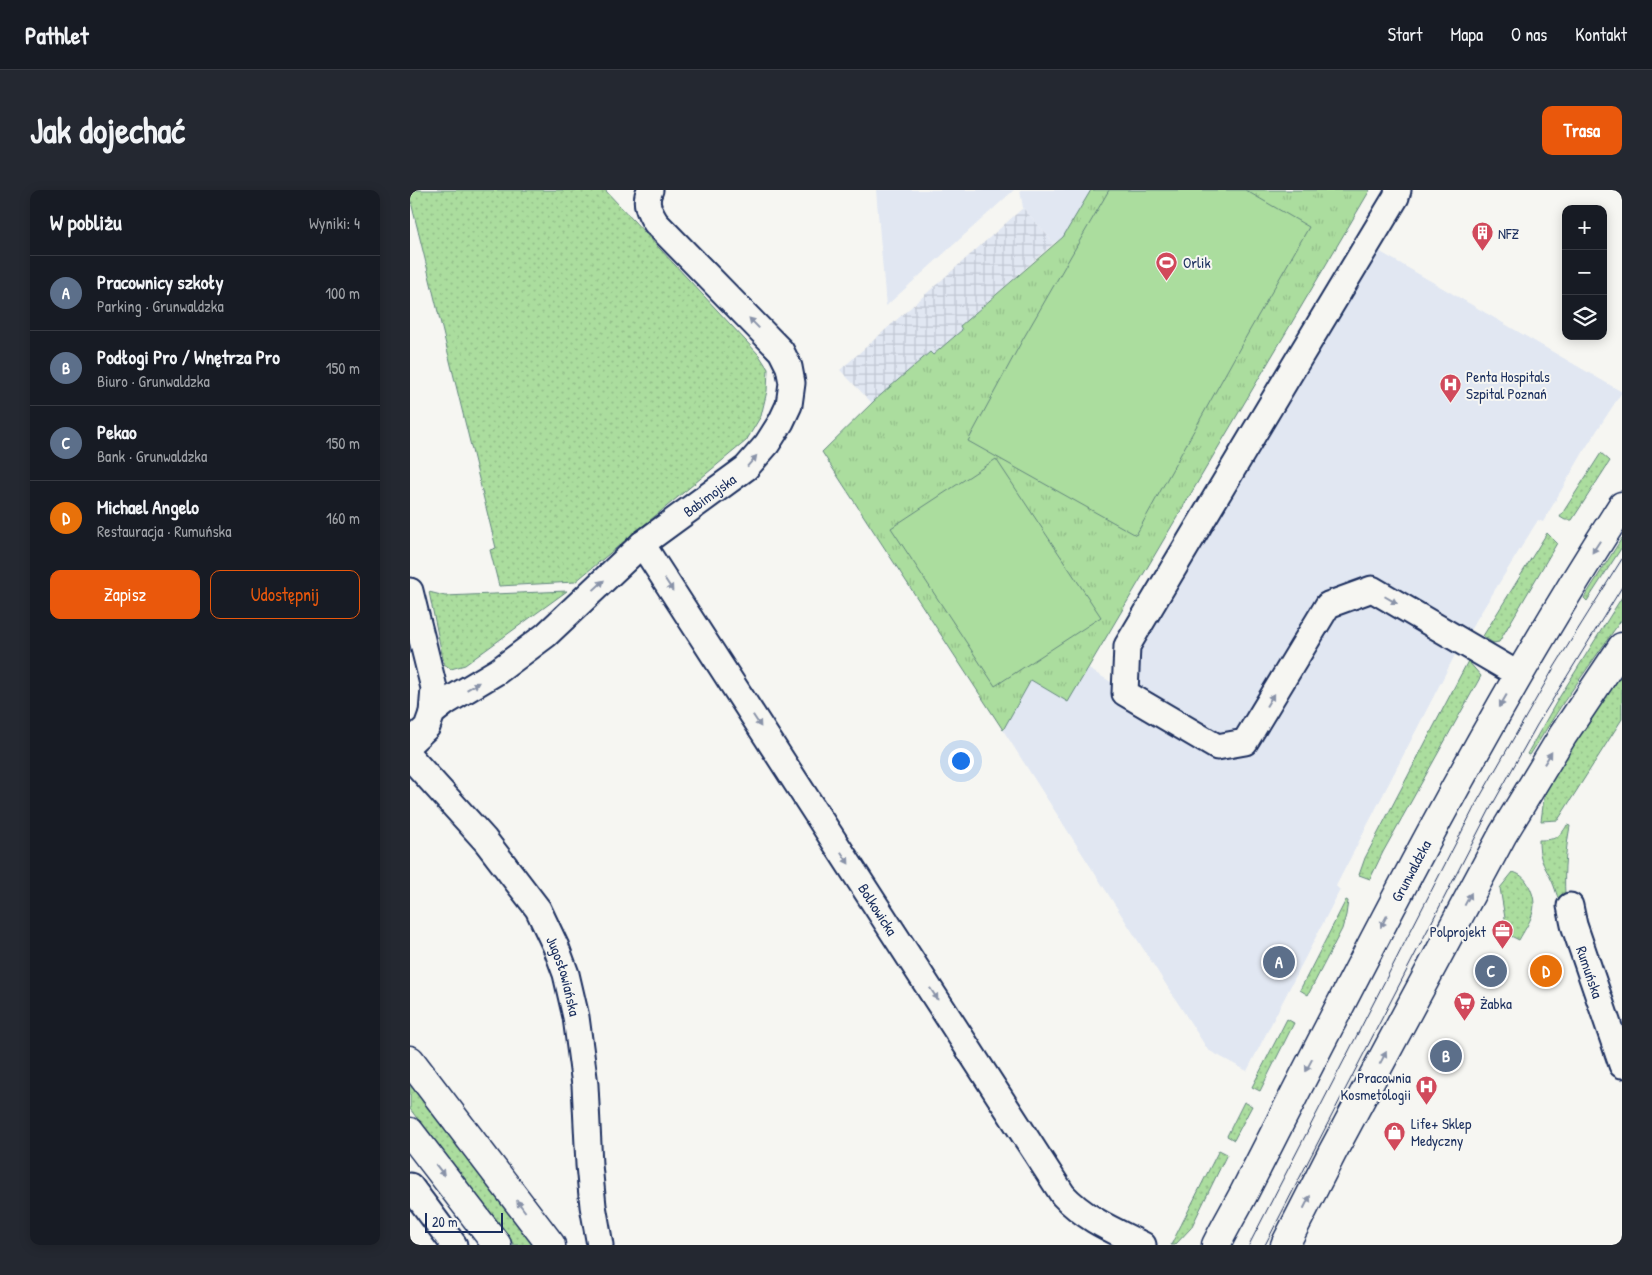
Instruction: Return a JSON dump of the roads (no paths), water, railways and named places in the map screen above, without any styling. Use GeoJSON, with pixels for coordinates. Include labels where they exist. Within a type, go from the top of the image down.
{"type":"FeatureCollection","features":[{"type":"Feature","properties":{"kind":"street","name":"Babimojska"},"geometry":{"type":"LineString","coordinates":[[410,743],[426,727],[432,713],[446,702],[498,671],[546,635],[642,544],[746,468],[767,444],[781,422],[788,405],[792,383],[789,367],[781,351],[656,223],[646,202],[650,190]]}},
{"type":"Feature","properties":{"kind":"street"},"geometry":{"type":"LineString","coordinates":[[1397,194],[1127,646],[1125,693],[1217,747],[1244,742],[1328,605],[1372,589],[1519,675]]}},
{"type":"Feature","properties":{"kind":"street","name":"Grunwaldzka"},"geometry":{"type":"LineString","coordinates":[[1216,1245],[1406,878],[1519,675],[1569,589],[1622,506]]}},
{"type":"Feature","properties":{"kind":"street","name":"Bolkowicka"},"geometry":{"type":"LineString","coordinates":[[642,544],[1063,1195],[1073,1206],[1089,1217],[1143,1245]]}},
{"type":"Feature","properties":{"kind":"street"},"geometry":{"type":"LineString","coordinates":[[410,591],[434,688],[432,713]]}},
{"type":"Feature","properties":{"kind":"street"},"geometry":{"type":"LineString","coordinates":[[1285,1245],[1332,1153],[1503,834],[1554,749],[1622,647]]}},
{"type":"Feature","properties":{"kind":"street","name":"Jugosłowiańska"},"geometry":{"type":"LineString","coordinates":[[410,757],[485,840],[538,909],[556,947],[566,974],[576,1017],[585,1085],[593,1206],[600,1245]]}},
{"type":"Feature","properties":{"kind":"street","name":"Rumuńska"},"geometry":{"type":"LineString","coordinates":[[1570,906],[1574,925],[1622,1065]]}},
{"type":"Feature","properties":{"kind":"street"},"geometry":{"type":"LineString","coordinates":[[410,1060],[551,1245]]}},
{"type":"Feature","properties":{"kind":"street"},"geometry":{"type":"LineString","coordinates":[[410,1132],[497,1245]]}},
{"type":"Feature","properties":{"kind":"street"},"geometry":{"type":"LineString","coordinates":[[410,1186],[454,1245]]}},
{"type":"Feature","properties":{"kind":"tram line"},"geometry":{"type":"LineString","coordinates":[[1249,1245],[1477,802],[1555,666],[1622,559]]}},
{"type":"Feature","properties":{"kind":"tram line"},"geometry":{"type":"LineString","coordinates":[[1265,1245],[1490,809],[1537,725],[1622,587]]}},
{"type":"Feature","properties":{"kind":"place","name":"NFZ"},"geometry":{"type":"Point","coordinates":[1482,252]}},
{"type":"Feature","properties":{"kind":"place","name":"Orlik"},"geometry":{"type":"Point","coordinates":[1167,281]}},
{"type":"Feature","properties":{"kind":"place","name":"Penta Hospitals Szpital Poznań"},"geometry":{"type":"Point","coordinates":[1450,404]}},
{"type":"Feature","properties":{"kind":"place","name":"Polprojekt"},"geometry":{"type":"Point","coordinates":[1502,950]}},
{"type":"Feature","properties":{"kind":"place","name":"Pracownicy szkoły"},"geometry":{"type":"Point","coordinates":[1279,962]}},
{"type":"Feature","properties":{"kind":"place","name":"Pekao"},"geometry":{"type":"Point","coordinates":[1491,971]}},
{"type":"Feature","properties":{"kind":"place","name":"Michael Angelo"},"geometry":{"type":"Point","coordinates":[1546,971]}},
{"type":"Feature","properties":{"kind":"place","name":"Żabka"},"geometry":{"type":"Point","coordinates":[1464,1022]}},
{"type":"Feature","properties":{"kind":"place","name":"Podłogi Pro / Wnętrza Pro"},"geometry":{"type":"Point","coordinates":[1446,1056]}},
{"type":"Feature","properties":{"kind":"place","name":"Pracownia Kosmetologii"},"geometry":{"type":"Point","coordinates":[1427,1105]}},
{"type":"Feature","properties":{"kind":"place","name":"Life+ Sklep Medyczny"},"geometry":{"type":"Point","coordinates":[1395,1151]}}]}
